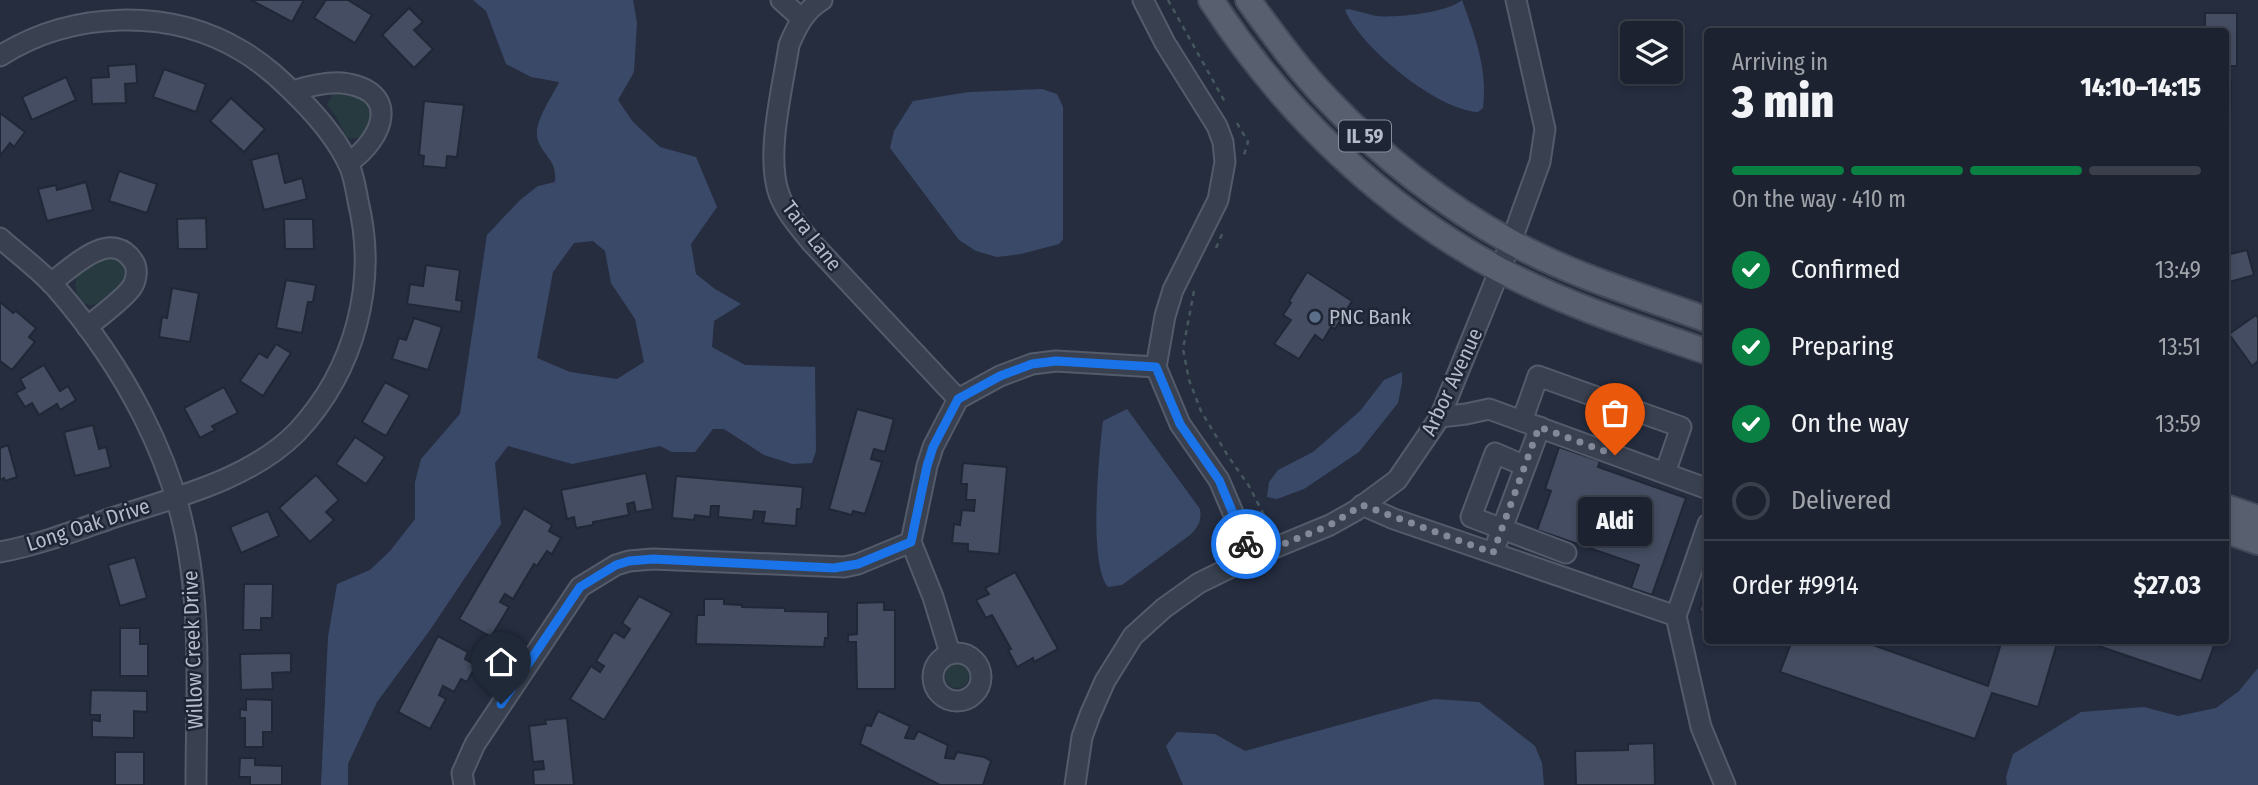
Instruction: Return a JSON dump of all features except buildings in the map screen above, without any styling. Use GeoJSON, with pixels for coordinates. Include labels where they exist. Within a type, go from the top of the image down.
{"type":"FeatureCollection","features":[{"type":"Feature","properties":{"kind":"main road","name":"IL 59"},"geometry":{"type":"LineString","coordinates":[[1210,0],[1272,84],[1299,114],[1353,166],[1397,203],[1456,244],[1500,270],[1602,315],[1704,351]]}},
{"type":"Feature","properties":{"kind":"main road","name":"IL 59"},"geometry":{"type":"LineString","coordinates":[[1248,0],[1286,52],[1327,99],[1364,135],[1429,188],[1511,242],[1606,284],[1704,319]]}},
{"type":"Feature","properties":{"kind":"main road"},"geometry":{"type":"LineString","coordinates":[[2229,508],[2258,518]]}},
{"type":"Feature","properties":{"kind":"main road"},"geometry":{"type":"LineString","coordinates":[[2229,532],[2258,542]]}},
{"type":"Feature","properties":{"kind":"street"},"geometry":{"type":"LineString","coordinates":[[781,0],[802,19]]}},
{"type":"Feature","properties":{"kind":"street","name":"Tara Lane"},"geometry":{"type":"LineString","coordinates":[[822,0],[810,7],[789,45],[774,147],[774,171],[780,196],[790,216],[812,243],[958,399]]}},
{"type":"Feature","properties":{"kind":"street"},"geometry":{"type":"LineString","coordinates":[[1143,0],[1217,126],[1223,142],[1225,162],[1218,200],[1173,290],[1165,316],[1156,367],[1180,424],[1219,480],[1252,557]]}},
{"type":"Feature","properties":{"kind":"street","name":"Arbor Avenue"},"geometry":{"type":"LineString","coordinates":[[1075,785],[1082,737],[1090,715],[1105,681],[1133,636],[1164,608],[1199,583],[1252,557],[1330,525],[1362,505],[1397,480],[1440,417],[1511,242],[1539,162],[1545,129],[1516,0]]}},
{"type":"Feature","properties":{"kind":"street","name":"Long Oak Drive"},"geometry":{"type":"LineString","coordinates":[[0,56],[30,40],[72,26],[113,20],[161,23],[201,33],[241,50],[272,70],[324,122],[348,163],[360,207],[366,268],[361,312],[345,359],[324,396],[296,432],[265,457],[236,475],[176,497],[46,540],[0,552]]}},
{"type":"Feature","properties":{"kind":"street"},"geometry":{"type":"LineString","coordinates":[[293,91],[315,85],[342,83],[376,97],[382,112],[380,128],[361,155],[348,163]]}},
{"type":"Feature","properties":{"kind":"street","name":"Willow Creek Drive"},"geometry":{"type":"LineString","coordinates":[[0,239],[51,284],[87,327],[144,417],[176,497],[190,563],[194,606],[196,785]]}},
{"type":"Feature","properties":{"kind":"street"},"geometry":{"type":"LineString","coordinates":[[51,284],[90,254],[108,246],[122,250],[131,257],[136,266],[132,287],[87,327]]}},
{"type":"Feature","properties":{"kind":"street"},"geometry":{"type":"LineString","coordinates":[[950,653],[933,597],[911,542],[933,447],[958,399],[1000,376],[1032,364],[1056,361],[1156,367]]}},
{"type":"Feature","properties":{"kind":"street"},"geometry":{"type":"LineString","coordinates":[[1493,553],[1525,466],[1538,376],[1681,426],[1665,473]]}},
{"type":"Feature","properties":{"kind":"street"},"geometry":{"type":"LineString","coordinates":[[1440,417],[1489,409],[1704,488]]}},
{"type":"Feature","properties":{"kind":"street"},"geometry":{"type":"LineString","coordinates":[[1525,466],[1495,453],[1471,517],[1566,553]]}},
{"type":"Feature","properties":{"kind":"street"},"geometry":{"type":"LineString","coordinates":[[1362,505],[1676,616]]}},
{"type":"Feature","properties":{"kind":"street"},"geometry":{"type":"LineString","coordinates":[[1704,536],[1676,616],[1701,727],[1725,785]]}},
{"type":"Feature","properties":{"kind":"street"},"geometry":{"type":"LineString","coordinates":[[464,785],[462,773],[466,761],[486,726],[580,587],[606,570],[629,561],[653,559],[844,567],[911,542]]}},
{"type":"Feature","properties":{"kind":"path"},"geometry":{"type":"LineString","coordinates":[[1168,0],[1228,107]]}},
{"type":"Feature","properties":{"kind":"path"},"geometry":{"type":"LineString","coordinates":[[1234,118],[1248,142],[1241,165]]}},
{"type":"Feature","properties":{"kind":"path"},"geometry":{"type":"LineString","coordinates":[[1215,249],[1225,225]]}},
{"type":"Feature","properties":{"kind":"path"},"geometry":{"type":"LineString","coordinates":[[1195,284],[1183,349],[1189,380],[1201,411],[1249,486],[1267,521]]}},
{"type":"Feature","properties":{"kind":"shaded area"},"geometry":{"type":"Polygon","coordinates":[[[344,90],[357,94],[366,101],[370,110],[369,129],[356,138],[346,137],[336,116],[327,105],[332,95],[344,90]]]}},
{"type":"Feature","properties":{"kind":"shaded area"},"geometry":{"type":"Polygon","coordinates":[[[108,254],[123,263],[126,280],[104,300],[88,305],[77,293],[77,274],[108,254]]]}},
{"type":"Feature","properties":{"kind":"shaded area"},"geometry":{"type":"Polygon","coordinates":[[[957,664],[966,667],[969,676],[966,685],[957,688],[948,685],[945,676],[948,667],[957,664]]]}},
{"type":"Feature","properties":{"kind":"water"},"geometry":{"type":"Polygon","coordinates":[[[473,0],[633,0],[637,23],[634,72],[618,100],[633,122],[660,147],[696,157],[717,207],[691,244],[696,274],[741,304],[714,321],[712,347],[745,365],[815,367],[816,451],[812,463],[792,464],[764,455],[724,429],[713,429],[695,452],[672,452],[660,446],[572,464],[508,446],[495,463],[501,524],[430,630],[377,702],[348,764],[348,785],[321,785],[328,637],[337,584],[370,570],[390,551],[415,519],[415,482],[421,459],[460,414],[487,235],[520,200],[538,186],[555,182],[554,169],[538,141],[537,134],[540,119],[559,82],[531,77],[506,64],[486,11],[473,0]],[[593,241],[574,243],[553,272],[537,358],[570,372],[617,379],[644,362],[635,319],[611,283],[605,251],[593,241]]]}},
{"type":"Feature","properties":{"kind":"water"},"geometry":{"type":"Polygon","coordinates":[[[1462,0],[1476,40],[1484,80],[1483,108],[1478,112],[1442,101],[1402,74],[1367,42],[1345,10],[1376,16],[1408,15],[1445,8],[1462,0]]]}},
{"type":"Feature","properties":{"kind":"water"},"geometry":{"type":"Polygon","coordinates":[[[1042,89],[1057,94],[1063,107],[1063,239],[1059,244],[1021,254],[997,257],[976,251],[959,240],[890,148],[894,131],[913,101],[969,92],[1042,89]]]}},
{"type":"Feature","properties":{"kind":"water"},"geometry":{"type":"Polygon","coordinates":[[[1402,372],[1398,403],[1359,452],[1304,489],[1277,499],[1267,497],[1269,482],[1278,470],[1313,452],[1360,411],[1384,380],[1402,372]]]}},
{"type":"Feature","properties":{"kind":"water"},"geometry":{"type":"Polygon","coordinates":[[[1127,409],[1200,509],[1200,520],[1190,535],[1122,585],[1108,587],[1098,556],[1096,508],[1101,436],[1103,421],[1127,409]]]}},
{"type":"Feature","properties":{"kind":"water"},"geometry":{"type":"Polygon","coordinates":[[[2258,668],[2258,785],[2007,785],[2006,777],[2013,754],[2081,712],[2144,707],[2178,716],[2216,708],[2239,691],[2258,668]]]}},
{"type":"Feature","properties":{"kind":"water"},"geometry":{"type":"Polygon","coordinates":[[[1434,699],[1479,702],[1535,746],[1542,763],[1544,785],[1183,785],[1166,746],[1177,732],[1215,734],[1245,751],[1434,699]]]}},
{"type":"Feature","properties":{"kind":"way so far"},"geometry":{"type":"LineString","coordinates":[[1246,544],[1252,557],[1330,525],[1362,505],[1394,519],[1493,553],[1539,427],[1615,455]]}},
{"type":"Feature","properties":{"kind":"place","name":"PNC Bank"},"geometry":{"type":"Point","coordinates":[1315,317]}},
{"type":"Feature","properties":{"kind":"place","name":"Aldi"},"geometry":{"type":"Point","coordinates":[1615,455]}},
{"type":"Feature","properties":{"kind":"route"},"geometry":{"type":"LineString","coordinates":[[501,704],[580,587],[616,565],[653,559],[834,568],[858,564],[911,542],[916,511],[933,447],[958,399],[1000,376],[1032,364],[1056,361],[1156,367],[1186,435],[1219,480],[1246,544]]}}]}
